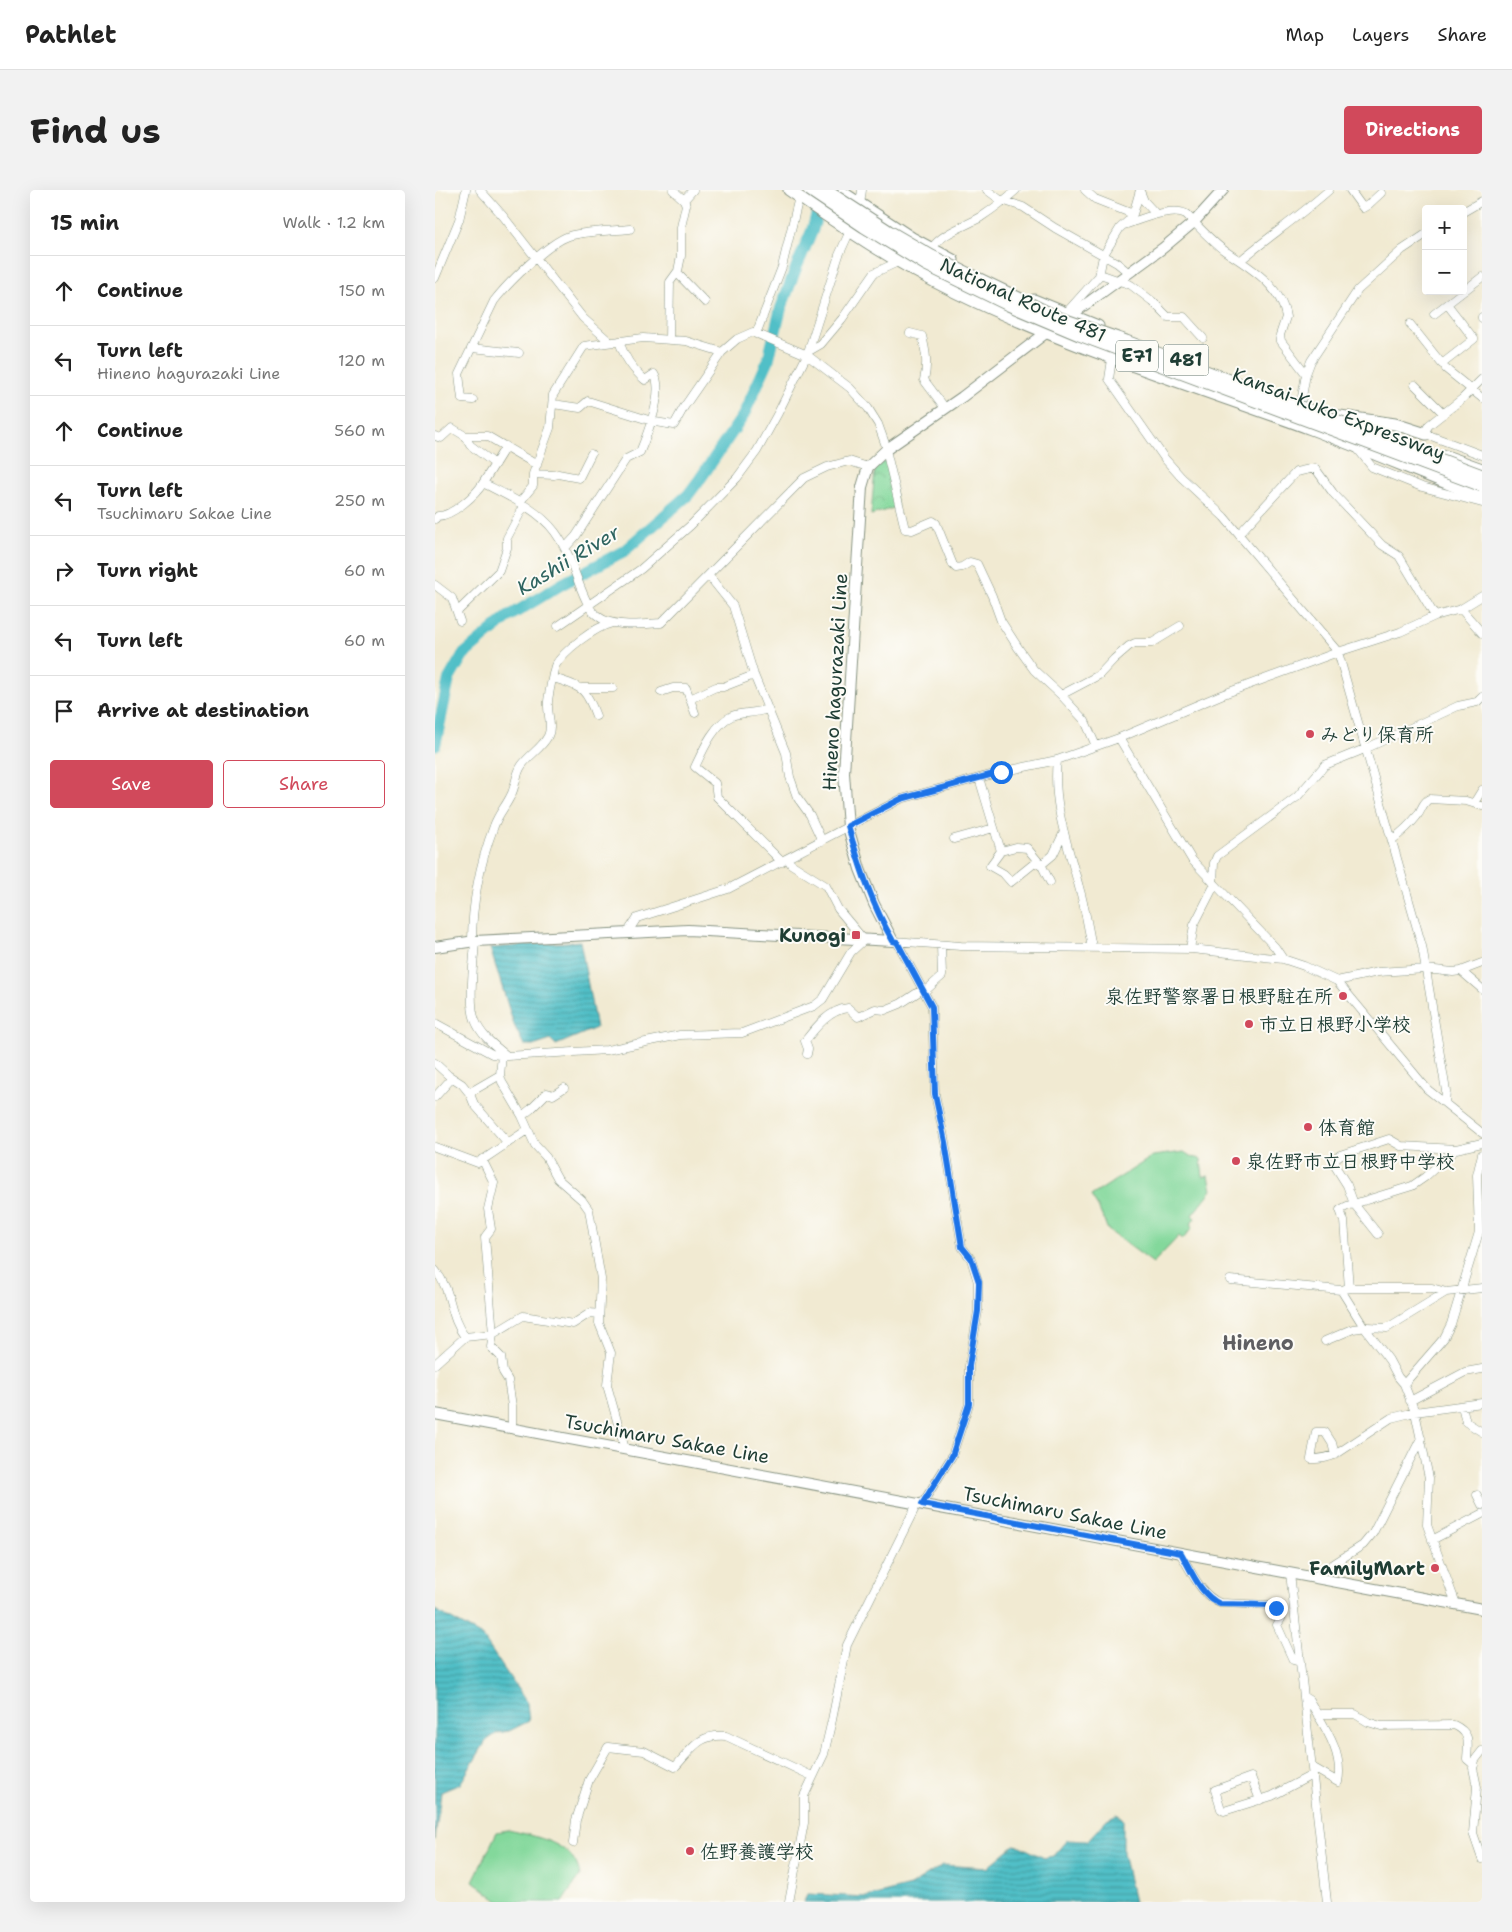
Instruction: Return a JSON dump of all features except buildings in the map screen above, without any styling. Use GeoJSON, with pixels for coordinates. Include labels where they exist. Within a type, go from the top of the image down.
{"type":"FeatureCollection","features":[{"type":"Feature","properties":{"kind":"highway","name":"National Route 481"},"geometry":{"type":"LineString","coordinates":[[789,190],[804,194],[849,232],[954,292],[1111,359],[1312,430],[1482,497]]}},
{"type":"Feature","properties":{"kind":"highway","name":"Kansai-Kuko Expressway"},"geometry":{"type":"LineString","coordinates":[[826,190],[889,231],[932,256],[1060,318],[1482,475]]}},
{"type":"Feature","properties":{"kind":"highway","name":"National Route 481"},"geometry":{"type":"LineString","coordinates":[[839,190],[931,249],[1012,292],[1301,403],[1482,469]]}},
{"type":"Feature","properties":{"kind":"highway","name":"Kansai-Kuko Expressway"},"geometry":{"type":"LineString","coordinates":[[804,194],[864,227],[926,265],[1008,305],[1079,335],[1482,486]]}},
{"type":"Feature","properties":{"kind":"highway","name":"481"},"geometry":{"type":"LineString","coordinates":[[1340,416],[1395,424],[1425,434]]}},
{"type":"Feature","properties":{"kind":"main road"},"geometry":{"type":"LineString","coordinates":[[868,467],[886,449],[945,408],[1069,314],[1129,273],[1194,222],[1223,190]]}},
{"type":"Feature","properties":{"kind":"main road","name":"Hineno hagurazaki Line"},"geometry":{"type":"LineString","coordinates":[[868,467],[862,487],[844,773],[848,826],[860,869],[874,904],[895,942]]}},
{"type":"Feature","properties":{"kind":"main road"},"geometry":{"type":"LineString","coordinates":[[435,947],[473,942],[688,930],[895,942]]}},
{"type":"Feature","properties":{"kind":"main road","name":"Tsuchimaru Sakae Line"},"geometry":{"type":"LineString","coordinates":[[435,1414],[1482,1609]]}},
{"type":"Feature","properties":{"kind":"street"},"geometry":{"type":"LineString","coordinates":[[435,278],[459,220],[466,190]]}},
{"type":"Feature","properties":{"kind":"street"},"geometry":{"type":"LineString","coordinates":[[480,190],[503,216],[583,318],[615,342],[625,358],[645,380],[654,374],[658,380],[653,421],[640,452],[626,459],[576,536],[565,548]]}},
{"type":"Feature","properties":{"kind":"street"},"geometry":{"type":"LineString","coordinates":[[669,339],[670,282],[677,273],[681,256],[681,227],[686,205],[684,200],[673,190]]}},
{"type":"Feature","properties":{"kind":"street"},"geometry":{"type":"LineString","coordinates":[[684,200],[693,190]]}},
{"type":"Feature","properties":{"kind":"street"},"geometry":{"type":"LineString","coordinates":[[860,205],[862,190]]}},
{"type":"Feature","properties":{"kind":"street"},"geometry":{"type":"LineString","coordinates":[[987,190],[999,199],[1023,207],[1129,273]]}},
{"type":"Feature","properties":{"kind":"street"},"geometry":{"type":"LineString","coordinates":[[931,249],[938,240],[982,216],[1016,190]]}},
{"type":"Feature","properties":{"kind":"street"},"geometry":{"type":"LineString","coordinates":[[1085,190],[1095,199],[1133,214]]}},
{"type":"Feature","properties":{"kind":"street"},"geometry":{"type":"LineString","coordinates":[[1069,314],[1099,274],[1103,256],[1133,214],[1140,190]]}},
{"type":"Feature","properties":{"kind":"street"},"geometry":{"type":"LineString","coordinates":[[1140,190],[1145,201],[1156,214]]}},
{"type":"Feature","properties":{"kind":"street"},"geometry":{"type":"LineString","coordinates":[[1241,260],[1329,190]]}},
{"type":"Feature","properties":{"kind":"street"},"geometry":{"type":"LineString","coordinates":[[1350,190],[1363,208],[1381,193]]}},
{"type":"Feature","properties":{"kind":"street"},"geometry":{"type":"LineString","coordinates":[[756,334],[782,267],[804,194]]}},
{"type":"Feature","properties":{"kind":"street"},"geometry":{"type":"LineString","coordinates":[[1467,210],[1482,201]]}},
{"type":"Feature","properties":{"kind":"street"},"geometry":{"type":"LineString","coordinates":[[1124,225],[1156,214],[1181,212],[1224,250],[1241,260],[1275,292],[1286,317],[1280,336],[1281,341],[1306,374]]}},
{"type":"Feature","properties":{"kind":"street"},"geometry":{"type":"LineString","coordinates":[[473,400],[462,398],[459,374],[493,301],[501,292],[544,250],[570,235],[630,229]]}},
{"type":"Feature","properties":{"kind":"street"},"geometry":{"type":"LineString","coordinates":[[558,626],[641,569],[711,506],[737,478],[757,451],[779,414],[808,353],[839,255],[849,232]]}},
{"type":"Feature","properties":{"kind":"street"},"geometry":{"type":"LineString","coordinates":[[1301,403],[1306,374],[1319,348],[1358,290],[1402,250],[1422,237]]}},
{"type":"Feature","properties":{"kind":"street"},"geometry":{"type":"LineString","coordinates":[[808,353],[821,344],[842,319],[874,273],[900,261]]}},
{"type":"Feature","properties":{"kind":"street"},"geometry":{"type":"LineString","coordinates":[[677,273],[705,302]]}},
{"type":"Feature","properties":{"kind":"street"},"geometry":{"type":"LineString","coordinates":[[1099,274],[1131,285],[1152,301],[1168,317],[1184,317],[1203,338]]}},
{"type":"Feature","properties":{"kind":"street"},"geometry":{"type":"LineString","coordinates":[[1467,288],[1482,277]]}},
{"type":"Feature","properties":{"kind":"street"},"geometry":{"type":"LineString","coordinates":[[1434,314],[1458,295]]}},
{"type":"Feature","properties":{"kind":"street"},"geometry":{"type":"LineString","coordinates":[[1447,304],[1475,340]]}},
{"type":"Feature","properties":{"kind":"street"},"geometry":{"type":"LineString","coordinates":[[1410,324],[1442,364],[1482,333]]}},
{"type":"Feature","properties":{"kind":"street"},"geometry":{"type":"LineString","coordinates":[[553,404],[581,408],[588,401],[653,421],[674,425],[693,393],[722,352],[737,339],[753,332],[808,353],[850,388],[868,408],[878,424],[886,449],[905,529],[912,530],[933,521],[936,523],[956,568],[970,562],[977,564],[1001,621],[1019,649],[1034,670],[1085,721],[1096,746]]}},
{"type":"Feature","properties":{"kind":"street"},"geometry":{"type":"LineString","coordinates":[[910,333],[922,336],[927,354],[927,368],[924,380],[945,408]]}},
{"type":"Feature","properties":{"kind":"street"},"geometry":{"type":"LineString","coordinates":[[457,612],[499,571],[507,548],[507,538],[522,504],[533,486],[533,474],[550,428],[553,395],[584,346],[643,338],[669,339],[686,341],[722,352]]}},
{"type":"Feature","properties":{"kind":"street"},"geometry":{"type":"LineString","coordinates":[[472,348],[519,353]]}},
{"type":"Feature","properties":{"kind":"street"},"geometry":{"type":"LineString","coordinates":[[1111,359],[1109,379],[1165,459],[1181,477],[1224,517],[1339,652],[1422,946],[1446,1091],[1445,1103]]}},
{"type":"Feature","properties":{"kind":"street"},"geometry":{"type":"LineString","coordinates":[[1445,369],[1482,398]]}},
{"type":"Feature","properties":{"kind":"street"},"geometry":{"type":"LineString","coordinates":[[1482,379],[1429,425],[1425,434],[1482,455]]}},
{"type":"Feature","properties":{"kind":"street"},"geometry":{"type":"LineString","coordinates":[[1415,385],[1443,413]]}},
{"type":"Feature","properties":{"kind":"street"},"geometry":{"type":"LineString","coordinates":[[435,436],[441,438],[452,428],[465,436],[470,445],[495,464]]}},
{"type":"Feature","properties":{"kind":"street"},"geometry":{"type":"LineString","coordinates":[[465,436],[487,436],[537,465]]}},
{"type":"Feature","properties":{"kind":"street"},"geometry":{"type":"LineString","coordinates":[[436,516],[445,516],[478,491],[507,446]]}},
{"type":"Feature","properties":{"kind":"street"},"geometry":{"type":"LineString","coordinates":[[1356,447],[1372,467],[1422,487],[1482,503]]}},
{"type":"Feature","properties":{"kind":"street"},"geometry":{"type":"LineString","coordinates":[[533,474],[558,474],[579,478],[591,454]]}},
{"type":"Feature","properties":{"kind":"street"},"geometry":{"type":"LineString","coordinates":[[483,483],[522,504],[555,532],[565,548],[590,610],[605,620],[630,624],[661,623],[804,478],[849,461],[868,467]]}},
{"type":"Feature","properties":{"kind":"street"},"geometry":{"type":"LineString","coordinates":[[1239,534],[1295,472],[1315,468],[1333,493],[1383,545],[1399,556],[1435,616]]}},
{"type":"Feature","properties":{"kind":"street"},"geometry":{"type":"LineString","coordinates":[[709,576],[733,606],[754,675],[786,753],[790,777],[797,797],[809,814],[822,841]]}},
{"type":"Feature","properties":{"kind":"street"},"geometry":{"type":"LineString","coordinates":[[435,585],[449,594],[461,621]]}},
{"type":"Feature","properties":{"kind":"street"},"geometry":{"type":"LineString","coordinates":[[627,933],[637,918],[728,889],[901,799],[1057,760],[1119,738],[1221,695],[1400,632],[1435,616],[1461,609],[1482,596]]}},
{"type":"Feature","properties":{"kind":"street"},"geometry":{"type":"LineString","coordinates":[[1461,609],[1482,633]]}},
{"type":"Feature","properties":{"kind":"street"},"geometry":{"type":"LineString","coordinates":[[504,1056],[486,1039],[474,1020],[473,1003],[472,917],[494,825],[512,794],[523,764],[548,737],[550,728],[548,702],[554,678],[554,668],[562,656],[599,627],[617,622]]}},
{"type":"Feature","properties":{"kind":"street"},"geometry":{"type":"LineString","coordinates":[[1061,695],[1099,675],[1113,658],[1129,646],[1135,643],[1152,643],[1180,626]]}},
{"type":"Feature","properties":{"kind":"street"},"geometry":{"type":"LineString","coordinates":[[690,699],[716,687],[723,687],[754,675]]}},
{"type":"Feature","properties":{"kind":"street"},"geometry":{"type":"LineString","coordinates":[[554,678],[582,688],[613,688]]}},
{"type":"Feature","properties":{"kind":"street"},"geometry":{"type":"LineString","coordinates":[[582,688],[589,696],[596,716]]}},
{"type":"Feature","properties":{"kind":"street"},"geometry":{"type":"LineString","coordinates":[[661,692],[673,688],[686,688],[695,713]]}},
{"type":"Feature","properties":{"kind":"street"},"geometry":{"type":"LineString","coordinates":[[1190,949],[1194,925],[1214,883],[1214,863],[1217,856],[1297,797],[1325,765],[1458,706],[1477,702],[1482,697]]}},
{"type":"Feature","properties":{"kind":"street"},"geometry":{"type":"LineString","coordinates":[[435,1023],[492,1054],[504,1056],[607,1050],[680,1035],[742,1033],[813,1006],[823,999],[851,952],[864,940],[838,909],[826,886],[785,860],[717,797],[715,783],[695,767],[709,739],[732,716],[757,713],[767,709]]}},
{"type":"Feature","properties":{"kind":"street"},"geometry":{"type":"LineString","coordinates":[[1119,738],[1192,860],[1275,947],[1283,959]]}},
{"type":"Feature","properties":{"kind":"street"},"geometry":{"type":"LineString","coordinates":[[1057,760],[1055,780],[1064,832],[1080,890],[1092,947]]}},
{"type":"Feature","properties":{"kind":"street"},"geometry":{"type":"LineString","coordinates":[[979,778],[1001,851]]}},
{"type":"Feature","properties":{"kind":"street"},"geometry":{"type":"LineString","coordinates":[[1392,840],[1415,819],[1421,812],[1423,804],[1429,799],[1478,804],[1482,790]]}},
{"type":"Feature","properties":{"kind":"street"},"geometry":{"type":"LineString","coordinates":[[954,839],[994,828]]}},
{"type":"Feature","properties":{"kind":"street"},"geometry":{"type":"LineString","coordinates":[[1050,882],[1039,863],[1027,848],[1016,847],[1001,851],[990,866],[1004,874],[1011,882],[1039,863],[1053,855],[1064,832]]}},
{"type":"Feature","properties":{"kind":"street"},"geometry":{"type":"LineString","coordinates":[[895,942],[941,945],[1190,949],[1283,959],[1337,981],[1427,1089],[1482,1132]]}},
{"type":"Feature","properties":{"kind":"street"},"geometry":{"type":"LineString","coordinates":[[789,1902],[804,1824],[804,1796],[824,1754],[833,1720],[847,1645],[919,1504],[952,1456],[969,1404],[969,1366],[978,1311],[979,1282],[971,1258],[962,1247],[945,1142],[935,1094],[932,1007],[895,942]]}},
{"type":"Feature","properties":{"kind":"street"},"geometry":{"type":"LineString","coordinates":[[807,1054],[808,1048],[805,1040],[815,1027],[833,1013],[848,1008],[858,1017],[875,1009],[885,1010],[900,1004],[941,976],[941,945]]}},
{"type":"Feature","properties":{"kind":"street"},"geometry":{"type":"LineString","coordinates":[[1337,981],[1378,972],[1426,969],[1461,972],[1482,962]]}},
{"type":"Feature","properties":{"kind":"street"},"geometry":{"type":"LineString","coordinates":[[1461,972],[1482,989]]}},
{"type":"Feature","properties":{"kind":"street"},"geometry":{"type":"LineString","coordinates":[[823,999],[833,1013]]}},
{"type":"Feature","properties":{"kind":"street"},"geometry":{"type":"LineString","coordinates":[[504,1056],[500,1075],[502,1082],[522,1116],[535,1145],[546,1157],[557,1178],[582,1200],[589,1210],[601,1279],[599,1323],[611,1354],[607,1385],[625,1450]]}},
{"type":"Feature","properties":{"kind":"street"},"geometry":{"type":"LineString","coordinates":[[435,1063],[462,1084],[469,1092],[473,1104],[508,1143]]}},
{"type":"Feature","properties":{"kind":"street"},"geometry":{"type":"LineString","coordinates":[[469,1092],[500,1075]]}},
{"type":"Feature","properties":{"kind":"street"},"geometry":{"type":"LineString","coordinates":[[435,1097],[452,1078]]}},
{"type":"Feature","properties":{"kind":"street"},"geometry":{"type":"LineString","coordinates":[[522,1116],[531,1110],[547,1093],[553,1095],[564,1088]]}},
{"type":"Feature","properties":{"kind":"street"},"geometry":{"type":"LineString","coordinates":[[435,1147],[478,1163],[527,1130]]}},
{"type":"Feature","properties":{"kind":"street"},"geometry":{"type":"LineString","coordinates":[[1378,1234],[1354,1204],[1347,1185],[1335,1166],[1335,1159],[1389,1139],[1401,1146],[1456,1149],[1482,1143]]}},
{"type":"Feature","properties":{"kind":"street"},"geometry":{"type":"LineString","coordinates":[[1456,1149],[1412,1186],[1354,1204],[1341,1210],[1344,1221],[1345,1289],[1364,1327],[1389,1360],[1404,1384],[1415,1412],[1429,1478],[1427,1525],[1431,1540],[1457,1604]]}},
{"type":"Feature","properties":{"kind":"street"},"geometry":{"type":"LineString","coordinates":[[1404,1384],[1444,1338],[1451,1324],[1479,1232],[1482,1154]]}},
{"type":"Feature","properties":{"kind":"street"},"geometry":{"type":"LineString","coordinates":[[482,1159],[494,1183],[489,1209],[491,1229],[485,1237],[493,1334],[491,1346],[501,1358],[503,1372],[508,1380],[512,1406],[512,1429]]}},
{"type":"Feature","properties":{"kind":"street"},"geometry":{"type":"LineString","coordinates":[[435,1270],[449,1295],[456,1326],[465,1337]]}},
{"type":"Feature","properties":{"kind":"street"},"geometry":{"type":"LineString","coordinates":[[1230,1280],[1345,1289],[1432,1288],[1446,1292],[1482,1288]]}},
{"type":"Feature","properties":{"kind":"street"},"geometry":{"type":"LineString","coordinates":[[1325,1341],[1353,1329],[1364,1327],[1387,1328],[1446,1292]]}},
{"type":"Feature","properties":{"kind":"street"},"geometry":{"type":"LineString","coordinates":[[435,1364],[465,1337],[493,1334],[523,1316],[573,1324],[590,1313],[599,1314]]}},
{"type":"Feature","properties":{"kind":"street"},"geometry":{"type":"LineString","coordinates":[[1410,1400],[1465,1372],[1482,1369]]}},
{"type":"Feature","properties":{"kind":"street"},"geometry":{"type":"LineString","coordinates":[[1335,1455],[1391,1418],[1415,1412],[1482,1403]]}},
{"type":"Feature","properties":{"kind":"street"},"geometry":{"type":"LineString","coordinates":[[1463,1406],[1466,1422],[1482,1432]]}},
{"type":"Feature","properties":{"kind":"street"},"geometry":{"type":"LineString","coordinates":[[1313,1577],[1363,1545],[1373,1534],[1421,1438]]}},
{"type":"Feature","properties":{"kind":"street"},"geometry":{"type":"LineString","coordinates":[[1477,1495],[1482,1505]]}},
{"type":"Feature","properties":{"kind":"street"},"geometry":{"type":"LineString","coordinates":[[1431,1540],[1482,1514]]}},
{"type":"Feature","properties":{"kind":"street"},"geometry":{"type":"LineString","coordinates":[[1181,1553],[1198,1584],[1214,1601],[1220,1604],[1272,1605],[1276,1608],[1281,1619],[1277,1625],[1293,1660],[1300,1662]]}},
{"type":"Feature","properties":{"kind":"street"},"geometry":{"type":"LineString","coordinates":[[1290,1573],[1327,1902]]}},
{"type":"Feature","properties":{"kind":"street"},"geometry":{"type":"LineString","coordinates":[[1304,1697],[1309,1700],[1331,1739],[1339,1760],[1338,1782],[1312,1771]]}},
{"type":"Feature","properties":{"kind":"street"},"geometry":{"type":"LineString","coordinates":[[1318,1716],[1321,1714],[1355,1714],[1368,1722],[1381,1726],[1454,1725],[1466,1734],[1468,1739],[1467,1759],[1474,1765]]}},
{"type":"Feature","properties":{"kind":"street"},"geometry":{"type":"LineString","coordinates":[[573,1843],[576,1820],[589,1780],[608,1747],[644,1751],[675,1767],[700,1740],[712,1735],[726,1736],[812,1776]]}},
{"type":"Feature","properties":{"kind":"street"},"geometry":{"type":"LineString","coordinates":[[1482,1751],[1475,1760],[1474,1765],[1477,1796],[1473,1833],[1482,1859]]}},
{"type":"Feature","properties":{"kind":"street"},"geometry":{"type":"LineString","coordinates":[[1260,1800],[1251,1777],[1215,1790],[1221,1809],[1224,1811],[1260,1800],[1272,1796],[1312,1771]]}},
{"type":"Feature","properties":{"kind":"green space"},"geometry":{"type":"Polygon","coordinates":[[[888,459],[897,507],[871,515],[875,468],[888,459]]]}},
{"type":"Feature","properties":{"kind":"green space"},"geometry":{"type":"Polygon","coordinates":[[[1184,1152],[1192,1157],[1201,1159],[1203,1177],[1209,1176],[1212,1190],[1192,1215],[1195,1218],[1190,1225],[1192,1228],[1183,1239],[1179,1236],[1153,1263],[1108,1230],[1091,1196],[1153,1156],[1184,1152]]]}},
{"type":"Feature","properties":{"kind":"green space"},"geometry":{"type":"Polygon","coordinates":[[[508,1830],[542,1838],[563,1849],[571,1856],[577,1865],[580,1876],[562,1902],[500,1902],[473,1881],[497,1832],[508,1830]]]}},
{"type":"Feature","properties":{"kind":"water"},"geometry":{"type":"Polygon","coordinates":[[[580,941],[596,1028],[556,1045],[551,1040],[536,1045],[524,1045],[514,1025],[490,948],[580,941]]]}},
{"type":"Feature","properties":{"kind":"water"},"geometry":{"type":"Polygon","coordinates":[[[435,1610],[482,1636],[527,1703],[529,1721],[509,1731],[497,1733],[486,1741],[460,1784],[441,1792],[435,1840],[435,1610]]]}},
{"type":"Feature","properties":{"kind":"water"},"geometry":{"type":"Polygon","coordinates":[[[1117,1814],[1123,1819],[1123,1853],[1134,1902],[804,1902],[807,1894],[867,1897],[910,1886],[943,1865],[987,1868],[1014,1845],[1044,1858],[1053,1856],[1067,1840],[1087,1841],[1107,1819],[1117,1814]]]}},
{"type":"Feature","properties":{"kind":"waterway","name":"Kashii River"},"geometry":{"type":"LineString","coordinates":[[435,745],[449,679],[463,655],[508,617],[562,584],[624,551],[688,495],[700,479],[743,416],[768,361],[781,308],[812,231],[821,200]]}},
{"type":"Feature","properties":{"kind":"place","name":"みどり保育所"},"geometry":{"type":"Point","coordinates":[1310,734]}},
{"type":"Feature","properties":{"kind":"place","name":"Kunogi"},"geometry":{"type":"Point","coordinates":[856,935]}},
{"type":"Feature","properties":{"kind":"place","name":"泉佐野警察署日根野駐在所"},"geometry":{"type":"Point","coordinates":[1343,996]}},
{"type":"Feature","properties":{"kind":"place","name":"市立日根野小学校"},"geometry":{"type":"Point","coordinates":[1249,1024]}},
{"type":"Feature","properties":{"kind":"place","name":"体育館"},"geometry":{"type":"Point","coordinates":[1308,1127]}},
{"type":"Feature","properties":{"kind":"place","name":"泉佐野市立日根野中学校"},"geometry":{"type":"Point","coordinates":[1236,1161]}},
{"type":"Feature","properties":{"kind":"place","name":"FamilyMart"},"geometry":{"type":"Point","coordinates":[1435,1568]}},
{"type":"Feature","properties":{"kind":"place","name":"佐野養護学校"},"geometry":{"type":"Point","coordinates":[690,1851]}},
{"type":"Feature","properties":{"kind":"district","name":"Hineno"},"geometry":{"type":"Point","coordinates":[1258,1343]}},
{"type":"Feature","properties":{"kind":"route"},"geometry":{"type":"LineString","coordinates":[[1001,772],[901,799],[848,826],[860,869],[885,928],[893,941],[897,942],[932,1007],[935,1094],[945,1142],[962,1247],[971,1258],[979,1282],[978,1311],[969,1366],[969,1404],[952,1456],[922,1504],[1181,1553],[1198,1584],[1214,1601],[1220,1604],[1272,1605],[1276,1608]]}}]}
